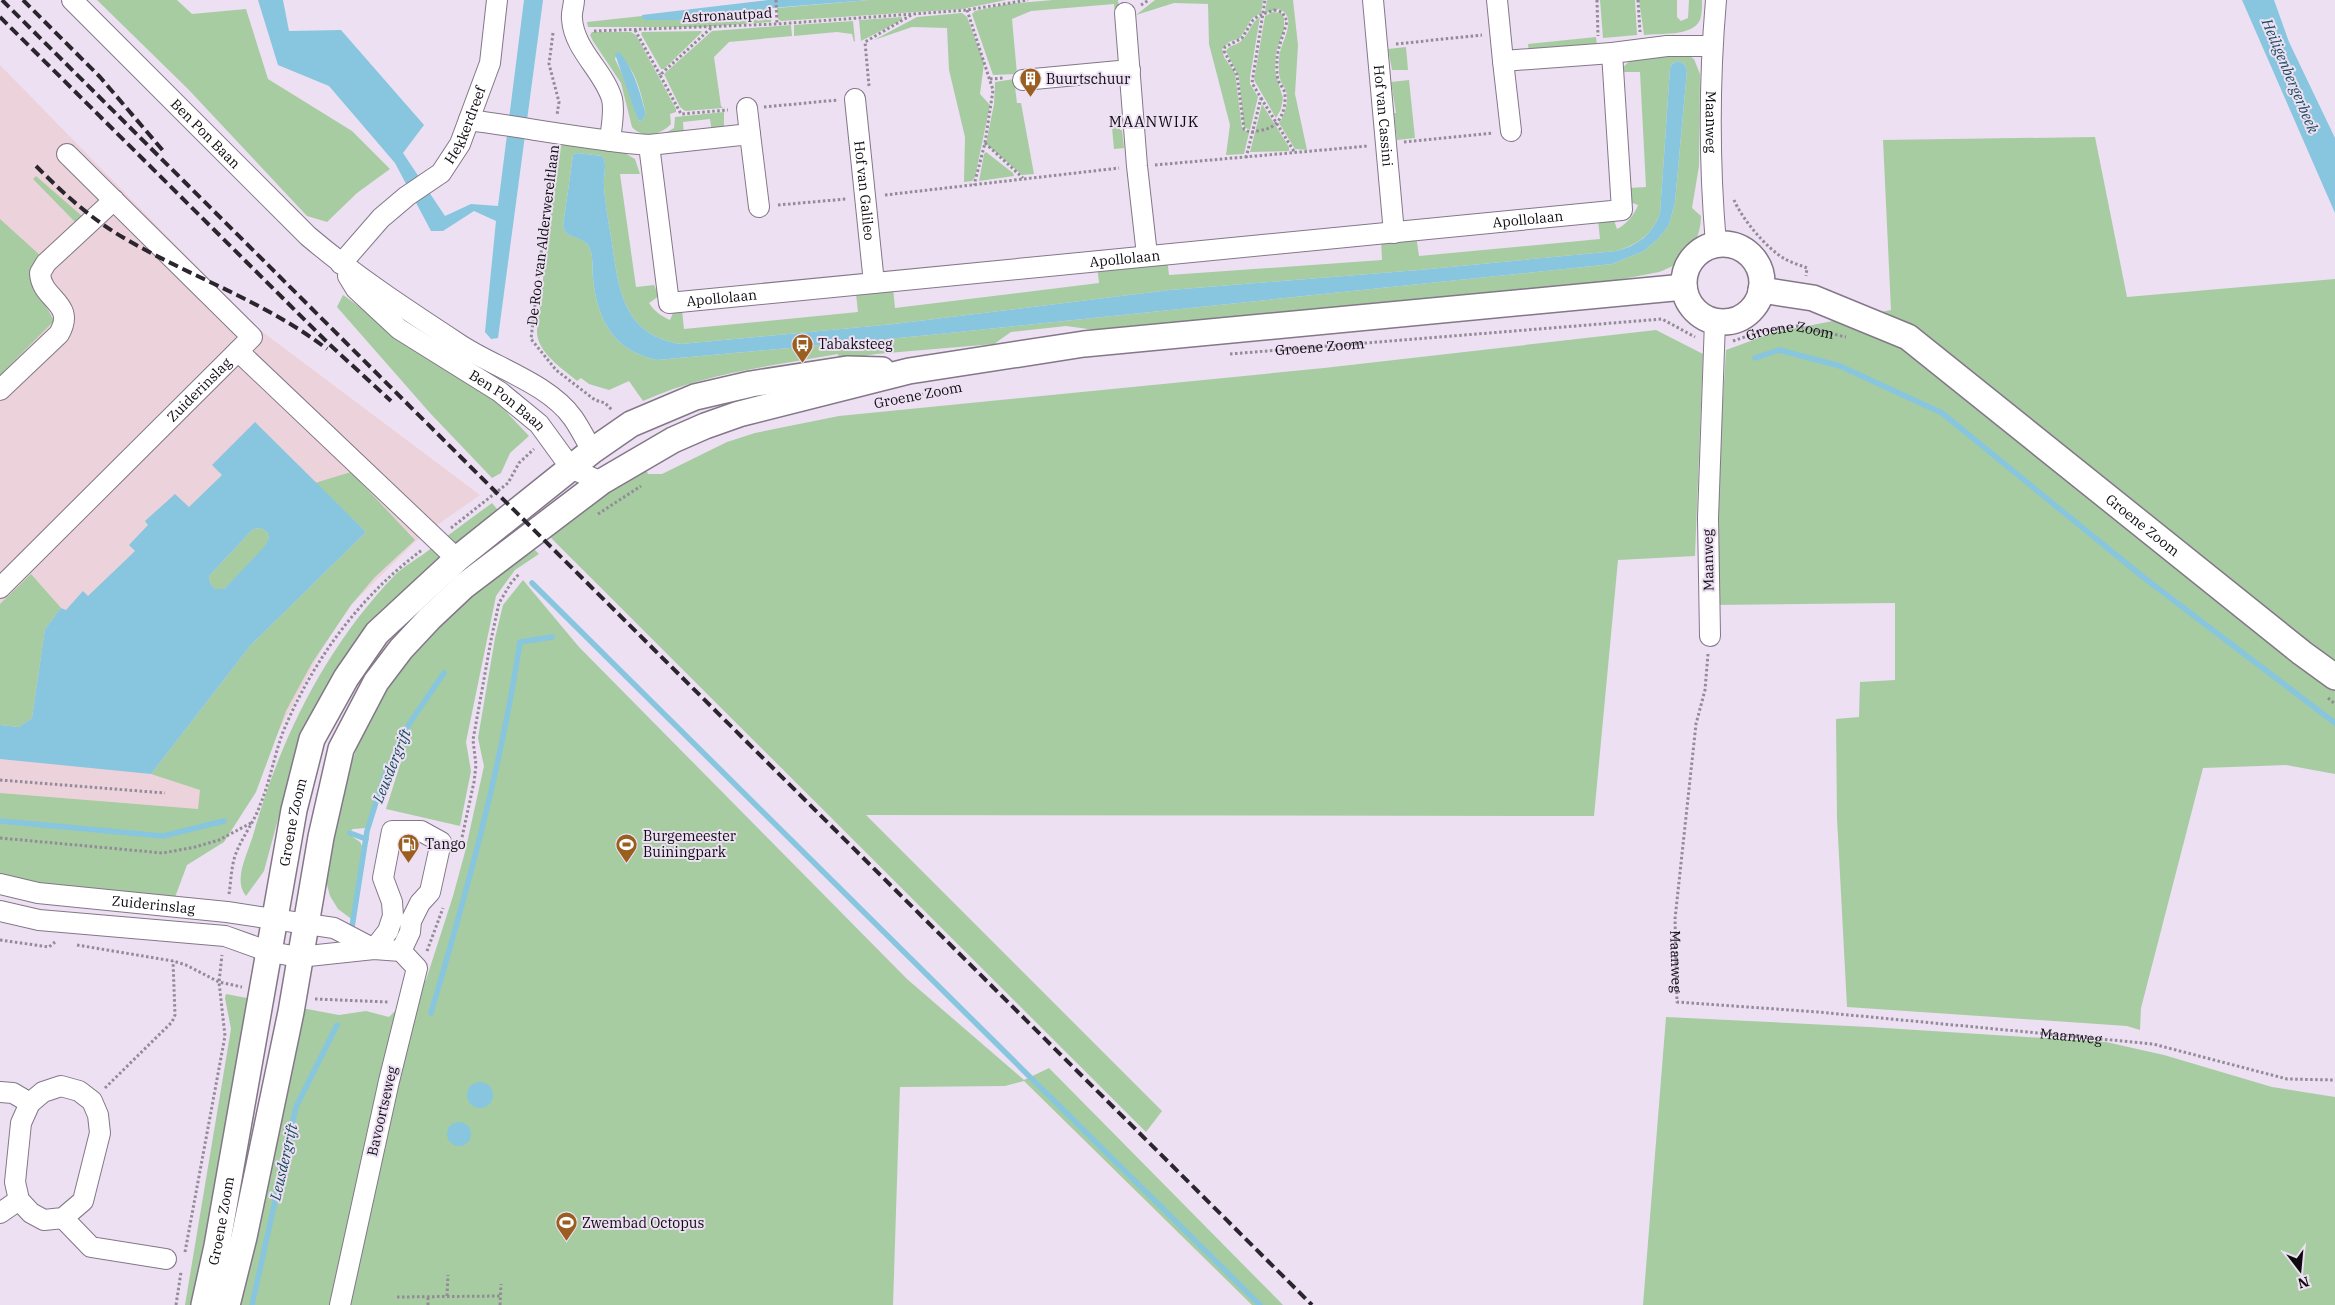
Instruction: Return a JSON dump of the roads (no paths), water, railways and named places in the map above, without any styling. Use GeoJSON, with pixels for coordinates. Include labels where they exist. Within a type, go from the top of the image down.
{"type":"FeatureCollection","features":[{"type":"Feature","properties":{"kind":"main road"},"geometry":{"type":"LineString","coordinates":[[1716,244],[1735,246],[1751,256],[1761,272],[1761,290],[1757,302],[1745,315],[1734,320],[1715,321],[1703,316],[1694,308],[1687,297],[1684,287],[1686,272],[1691,261],[1704,248],[1716,244]]}},
{"type":"Feature","properties":{"kind":"main road","name":"Groene Zoom"},"geometry":{"type":"LineString","coordinates":[[227,1305],[244,1237],[291,1012],[321,837],[340,749],[376,682],[401,649],[464,586],[601,482],[673,440],[738,414],[909,371],[1084,344],[1684,287]]}},
{"type":"Feature","properties":{"kind":"main road","name":"Groene Zoom"},"geometry":{"type":"LineString","coordinates":[[1761,290],[1813,298],[1908,337],[2302,653],[2335,677]]}},
{"type":"Feature","properties":{"kind":"main road","name":"Groene Zoom"},"geometry":{"type":"LineString","coordinates":[[204,1305],[276,920],[294,810],[312,739],[346,678],[377,633],[411,599],[457,558],[592,451],[631,424],[661,410],[704,395],[750,384],[847,368],[909,371]]}},
{"type":"Feature","properties":{"kind":"main road"},"geometry":{"type":"LineString","coordinates":[[592,451],[601,482]]}},
{"type":"Feature","properties":{"kind":"street","name":"Ben Pon Baan"},"geometry":{"type":"LineString","coordinates":[[72,0],[308,236],[341,264],[462,346],[530,383],[558,403],[573,417],[592,451]]}},
{"type":"Feature","properties":{"kind":"street","name":"Hekkerdreef"},"geometry":{"type":"LineString","coordinates":[[341,264],[381,218],[407,196],[441,173],[460,144],[490,63],[496,0]]}},
{"type":"Feature","properties":{"kind":"street"},"geometry":{"type":"LineString","coordinates":[[574,0],[572,20],[581,45],[613,101],[610,141],[649,145],[750,134]]}},
{"type":"Feature","properties":{"kind":"street","name":"Hof van Cassini"},"geometry":{"type":"LineString","coordinates":[[1372,0],[1394,232]]}},
{"type":"Feature","properties":{"kind":"street"},"geometry":{"type":"LineString","coordinates":[[1497,0],[1511,131]]}},
{"type":"Feature","properties":{"kind":"street","name":"Maanweg"},"geometry":{"type":"LineString","coordinates":[[1716,0],[1712,46],[1712,164],[1716,244]]}},
{"type":"Feature","properties":{"kind":"street"},"geometry":{"type":"LineString","coordinates":[[1125,13],[1137,166],[1147,256]]}},
{"type":"Feature","properties":{"kind":"street"},"geometry":{"type":"LineString","coordinates":[[1503,61],[1668,46],[1712,46]]}},
{"type":"Feature","properties":{"kind":"street","name":"Apollolaan"},"geometry":{"type":"LineString","coordinates":[[649,145],[668,303],[1622,210],[1606,53]]}},
{"type":"Feature","properties":{"kind":"street"},"geometry":{"type":"LineString","coordinates":[[1023,80],[1130,70]]}},
{"type":"Feature","properties":{"kind":"street","name":"Hof van Galileo"},"geometry":{"type":"LineString","coordinates":[[855,99],[874,283]]}},
{"type":"Feature","properties":{"kind":"street"},"geometry":{"type":"LineString","coordinates":[[747,108],[759,207]]}},
{"type":"Feature","properties":{"kind":"street","name":"De Roo van Alderwereltlaan"},"geometry":{"type":"LineString","coordinates":[[469,120],[610,141]]}},
{"type":"Feature","properties":{"kind":"street"},"geometry":{"type":"LineString","coordinates":[[67,154],[252,336],[238,351]]}},
{"type":"Feature","properties":{"kind":"street"},"geometry":{"type":"LineString","coordinates":[[0,390],[59,334],[65,324],[64,313],[60,304],[44,288],[40,280],[40,273],[43,268],[114,200]]}},
{"type":"Feature","properties":{"kind":"street","name":"Ben Pon Baan"},"geometry":{"type":"LineString","coordinates":[[341,264],[356,289],[399,329],[486,382],[539,424],[571,468],[601,482]]}},
{"type":"Feature","properties":{"kind":"street","name":"Maanweg"},"geometry":{"type":"LineString","coordinates":[[1710,636],[1708,518],[1715,321]]}},
{"type":"Feature","properties":{"kind":"street","name":"Zuiderinslag"},"geometry":{"type":"LineString","coordinates":[[0,588],[238,351],[457,558]]}},
{"type":"Feature","properties":{"kind":"street"},"geometry":{"type":"LineString","coordinates":[[299,957],[374,949],[401,951],[420,903],[430,892],[441,842],[421,831],[392,831],[383,878],[392,902],[393,916],[388,931],[374,949]]}},
{"type":"Feature","properties":{"kind":"street","name":"Zuiderinslag"},"geometry":{"type":"LineString","coordinates":[[0,884],[38,893],[226,912],[306,924]]}},
{"type":"Feature","properties":{"kind":"street","name":"Zuiderinslag"},"geometry":{"type":"LineString","coordinates":[[0,911],[39,920],[224,936],[270,952],[299,957]]}},
{"type":"Feature","properties":{"kind":"street"},"geometry":{"type":"LineString","coordinates":[[306,924],[334,928],[374,949]]}},
{"type":"Feature","properties":{"kind":"street","name":"Bavoortseweg"},"geometry":{"type":"LineString","coordinates":[[340,1305],[388,1081],[417,968],[401,951]]}},
{"type":"Feature","properties":{"kind":"street"},"geometry":{"type":"LineString","coordinates":[[61,1086],[78,1091],[92,1101],[98,1115],[100,1133],[83,1201],[63,1218],[44,1220],[31,1213],[19,1200],[15,1182],[21,1123],[30,1103],[44,1092],[61,1086]]}},
{"type":"Feature","properties":{"kind":"street"},"geometry":{"type":"LineString","coordinates":[[0,1092],[13,1093],[30,1103]]}},
{"type":"Feature","properties":{"kind":"street"},"geometry":{"type":"LineString","coordinates":[[0,1213],[19,1200]]}},
{"type":"Feature","properties":{"kind":"street"},"geometry":{"type":"LineString","coordinates":[[63,1218],[91,1247],[177,1262]]}},
{"type":"Feature","properties":{"kind":"water"},"geometry":{"type":"Polygon","coordinates":[[[258,0],[283,0],[289,31],[341,30],[424,125],[403,153],[445,216],[471,204],[498,206],[524,0],[543,0],[498,338],[491,339],[485,332],[496,221],[474,211],[443,231],[431,231],[395,163],[329,86],[278,65],[258,0]]]}},
{"type":"Feature","properties":{"kind":"water"},"geometry":{"type":"Polygon","coordinates":[[[768,0],[869,0],[772,8],[678,20],[645,20],[642,18],[642,15],[768,0]]]}},
{"type":"Feature","properties":{"kind":"water","name":"Heiligenbergerbeek"},"geometry":{"type":"Polygon","coordinates":[[[2242,0],[2274,0],[2289,42],[2335,138],[2335,213],[2242,0]]]}},
{"type":"Feature","properties":{"kind":"water"},"geometry":{"type":"Polygon","coordinates":[[[619,52],[629,66],[639,89],[646,114],[642,121],[638,120],[615,54],[619,52]]]}},
{"type":"Feature","properties":{"kind":"water"},"geometry":{"type":"Polygon","coordinates":[[[1678,61],[1684,64],[1687,70],[1675,202],[1669,225],[1658,239],[1644,251],[1612,264],[930,335],[657,360],[642,356],[629,349],[610,331],[604,320],[595,293],[592,256],[589,247],[582,240],[566,233],[563,226],[573,155],[577,153],[602,156],[605,166],[605,200],[622,294],[636,321],[647,331],[662,339],[681,344],[894,324],[1170,290],[1419,270],[1616,251],[1631,246],[1643,238],[1653,228],[1660,214],[1670,68],[1672,64],[1678,61]]]}},
{"type":"Feature","properties":{"kind":"water"},"geometry":{"type":"Polygon","coordinates":[[[255,422],[366,532],[250,646],[151,774],[0,759],[0,725],[19,727],[32,718],[45,629],[61,608],[66,610],[83,591],[88,596],[135,551],[129,545],[148,525],[145,521],[175,494],[189,507],[222,475],[212,465],[255,422]],[[261,528],[253,529],[209,576],[210,583],[215,589],[224,589],[265,546],[269,538],[267,532],[261,528]]]}},
{"type":"Feature","properties":{"kind":"water"},"geometry":{"type":"Polygon","coordinates":[[[480,1082],[489,1086],[493,1095],[489,1104],[480,1108],[471,1104],[467,1095],[471,1086],[480,1082]]]}},
{"type":"Feature","properties":{"kind":"water"},"geometry":{"type":"Polygon","coordinates":[[[454,1122],[464,1122],[471,1129],[471,1139],[464,1146],[454,1146],[447,1139],[447,1129],[454,1122]]]}},
{"type":"Feature","properties":{"kind":"waterway"},"geometry":{"type":"LineString","coordinates":[[1755,358],[1779,350],[1840,366],[1942,413],[2143,577],[2335,723]]}},
{"type":"Feature","properties":{"kind":"waterway"},"geometry":{"type":"LineString","coordinates":[[532,583],[1260,1305]]}},
{"type":"Feature","properties":{"kind":"waterway"},"geometry":{"type":"LineString","coordinates":[[431,1013],[482,829],[503,736],[520,642],[552,637]]}},
{"type":"Feature","properties":{"kind":"waterway","name":"Leusdergrift"},"geometry":{"type":"LineString","coordinates":[[352,927],[367,831],[384,777],[409,724],[444,673]]}},
{"type":"Feature","properties":{"kind":"waterway"},"geometry":{"type":"LineString","coordinates":[[0,821],[163,836],[224,821]]}},
{"type":"Feature","properties":{"kind":"waterway"},"geometry":{"type":"LineString","coordinates":[[350,833],[366,839]]}},
{"type":"Feature","properties":{"kind":"waterway","name":"Leusdergrift"},"geometry":{"type":"LineString","coordinates":[[252,1305],[296,1107],[337,1025]]}},
{"type":"Feature","properties":{"kind":"railway"},"geometry":{"type":"LineString","coordinates":[[2,0],[1312,1305]]}},
{"type":"Feature","properties":{"kind":"railway"},"geometry":{"type":"LineString","coordinates":[[23,0],[100,77],[165,153]]}},
{"type":"Feature","properties":{"kind":"railway"},"geometry":{"type":"LineString","coordinates":[[0,17],[329,344],[391,401]]}},
{"type":"Feature","properties":{"kind":"railway"},"geometry":{"type":"LineString","coordinates":[[36,166],[78,205],[112,231],[253,303],[303,332],[327,349]]}},
{"type":"Feature","properties":{"kind":"place","name":"Buurtschuur"},"geometry":{"type":"Point","coordinates":[1030,98]}},
{"type":"Feature","properties":{"kind":"place","name":"Tabaksteeg"},"geometry":{"type":"Point","coordinates":[802,363]}},
{"type":"Feature","properties":{"kind":"place","name":"Tango"},"geometry":{"type":"Point","coordinates":[409,863]}},
{"type":"Feature","properties":{"kind":"place","name":"Burgemeester Buiningpark"},"geometry":{"type":"Point","coordinates":[627,863]}},
{"type":"Feature","properties":{"kind":"place","name":"Zwembad Octopus"},"geometry":{"type":"Point","coordinates":[566,1242]}},
{"type":"Feature","properties":{"kind":"district","name":"MAANWIJK"},"geometry":{"type":"Point","coordinates":[1154,122]}}]}
